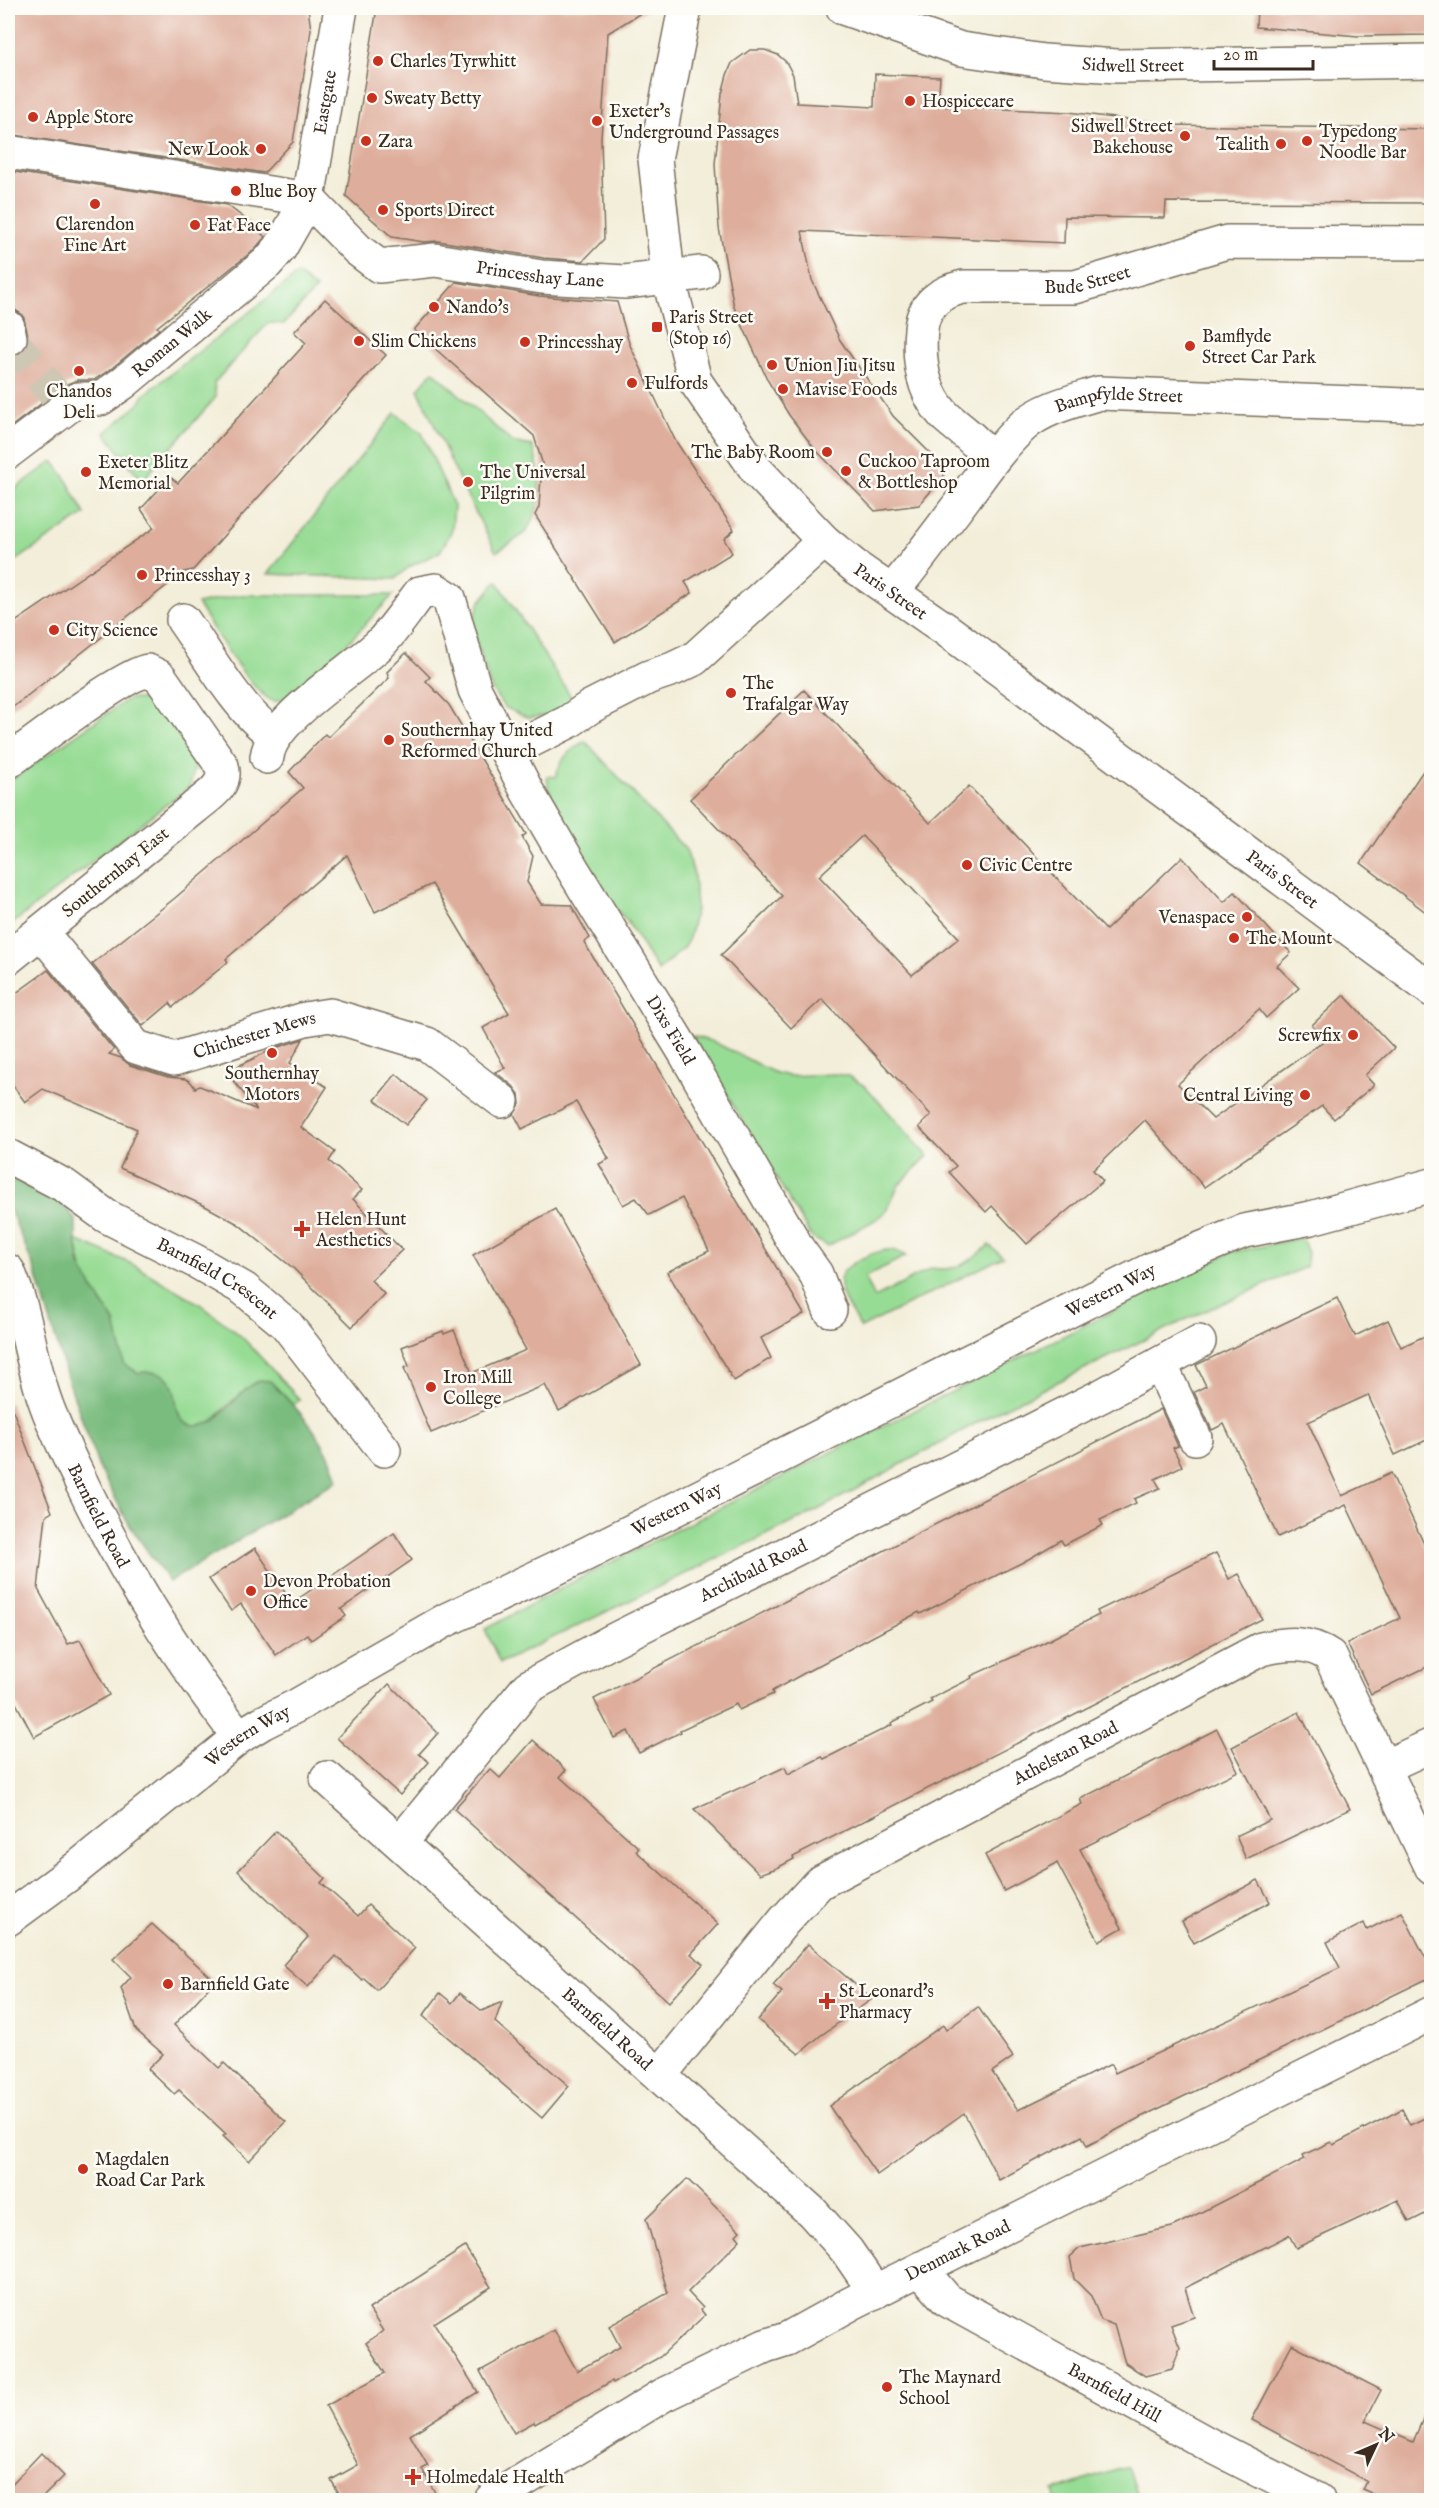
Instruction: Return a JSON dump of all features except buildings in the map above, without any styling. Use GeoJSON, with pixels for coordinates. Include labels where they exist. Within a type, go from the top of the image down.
{"type":"FeatureCollection","features":[{"type":"Feature","properties":{"kind":"street","name":"Eastgate"},"geometry":{"type":"LineString","coordinates":[[308,199],[341,8]]}},
{"type":"Feature","properties":{"kind":"street","name":"Paris Street"},"geometry":{"type":"LineString","coordinates":[[685,8],[655,159],[668,276],[695,381],[757,471],[824,541],[1431,990]]}},
{"type":"Feature","properties":{"kind":"street","name":"Sidwell Street"},"geometry":{"type":"LineString","coordinates":[[843,8],[961,49],[1044,61],[1118,66],[1431,62]]}},
{"type":"Feature","properties":{"kind":"street"},"geometry":{"type":"LineString","coordinates":[[8,152],[308,199]]}},
{"type":"Feature","properties":{"kind":"street","name":"Princesshay Lane"},"geometry":{"type":"LineString","coordinates":[[308,199],[346,239],[379,266],[435,260],[554,278],[624,282],[701,273]]}},
{"type":"Feature","properties":{"kind":"street","name":"Roman Walk"},"geometry":{"type":"LineString","coordinates":[[8,452],[60,402],[100,399],[123,383],[267,264],[280,248],[308,199]]}},
{"type":"Feature","properties":{"kind":"street","name":"Bude Street"},"geometry":{"type":"LineString","coordinates":[[986,467],[981,448],[943,414],[923,381],[919,348],[921,324],[930,306],[946,291],[963,287],[1075,287],[1227,242],[1431,243]]}},
{"type":"Feature","properties":{"kind":"street","name":"Bampfylde Street"},"geometry":{"type":"LineString","coordinates":[[892,592],[933,541],[986,467],[1024,424],[1053,408],[1099,393],[1431,406]]}},
{"type":"Feature","properties":{"kind":"street"},"geometry":{"type":"LineString","coordinates":[[508,752],[649,677],[674,669],[694,659],[824,541]]}},
{"type":"Feature","properties":{"kind":"street","name":"Dixs Field"},"geometry":{"type":"LineString","coordinates":[[281,728],[380,643],[420,593],[436,590],[449,598],[475,690],[527,791],[679,1043],[798,1249],[816,1274],[830,1310]]}},
{"type":"Feature","properties":{"kind":"street"},"geometry":{"type":"LineString","coordinates":[[183,620],[237,696],[260,724],[269,730],[281,728]]}},
{"type":"Feature","properties":{"kind":"street","name":"Southernhay East"},"geometry":{"type":"LineString","coordinates":[[8,762],[115,687],[148,670],[160,678],[222,766],[224,779],[221,784],[8,958]]}},
{"type":"Feature","properties":{"kind":"street"},"geometry":{"type":"LineString","coordinates":[[267,757],[268,750],[281,728]]}},
{"type":"Feature","properties":{"kind":"street","name":"Chichester Mews"},"geometry":{"type":"LineString","coordinates":[[41,932],[136,1047],[174,1059],[305,1019],[330,1016],[427,1044],[502,1101]]}},
{"type":"Feature","properties":{"kind":"street","name":"Barnfield Crescent"},"geometry":{"type":"LineString","coordinates":[[8,1156],[65,1186],[106,1216],[197,1262],[244,1289],[286,1324],[384,1450]]}},
{"type":"Feature","properties":{"kind":"street","name":"Western Way"},"geometry":{"type":"LineString","coordinates":[[8,1919],[68,1875],[240,1737],[446,1620],[660,1517],[1152,1269],[1244,1231],[1311,1218],[1431,1185]]}},
{"type":"Feature","properties":{"kind":"street","name":"Western Way"},"geometry":{"type":"LineString","coordinates":[[1394,1197],[1431,1204]]}},
{"type":"Feature","properties":{"kind":"street","name":"Barnfield Road"},"geometry":{"type":"LineString","coordinates":[[8,1271],[16,1290],[44,1399],[112,1545],[185,1664],[240,1737]]}},
{"type":"Feature","properties":{"kind":"street","name":"Archibald Road"},"geometry":{"type":"LineString","coordinates":[[401,1842],[528,1687],[612,1641],[1101,1396],[1199,1342]]}},
{"type":"Feature","properties":{"kind":"street"},"geometry":{"type":"LineString","coordinates":[[1160,1364],[1195,1438]]}},
{"type":"Feature","properties":{"kind":"street","name":"Athelstan Road"},"geometry":{"type":"LineString","coordinates":[[660,2075],[784,1921],[819,1883],[1261,1649],[1282,1644],[1317,1647],[1330,1656],[1431,1868]]}},
{"type":"Feature","properties":{"kind":"street"},"geometry":{"type":"LineString","coordinates":[[1384,1767],[1431,1745]]}},
{"type":"Feature","properties":{"kind":"street","name":"Barnfield Road"},"geometry":{"type":"LineString","coordinates":[[327,1778],[812,2212],[847,2251],[875,2292]]}},
{"type":"Feature","properties":{"kind":"street","name":"Denmark Road"},"geometry":{"type":"LineString","coordinates":[[491,2500],[665,2394],[765,2346],[787,2339],[875,2292],[1431,2013]]}},
{"type":"Feature","properties":{"kind":"street","name":"Barnfield Hill"},"geometry":{"type":"LineString","coordinates":[[921,2270],[947,2301],[1208,2444],[1318,2500]]}},
{"type":"Feature","properties":{"kind":"green space"},"geometry":{"type":"Polygon","coordinates":[[[298,274],[316,289],[284,324],[268,323],[214,383],[216,397],[142,481],[105,433],[139,404],[144,395],[298,274]]]}},
{"type":"Feature","properties":{"kind":"green space"},"geometry":{"type":"Polygon","coordinates":[[[433,371],[512,442],[532,446],[539,477],[536,511],[527,530],[496,552],[461,484],[418,389],[433,371]]]}},
{"type":"Feature","properties":{"kind":"green space"},"geometry":{"type":"Polygon","coordinates":[[[395,413],[422,433],[454,506],[452,530],[440,552],[409,567],[395,579],[268,574],[395,413]]]}},
{"type":"Feature","properties":{"kind":"green space"},"geometry":{"type":"Polygon","coordinates":[[[53,461],[65,477],[85,514],[8,566],[8,494],[53,461]]]}},
{"type":"Feature","properties":{"kind":"green space"},"geometry":{"type":"Polygon","coordinates":[[[497,581],[575,703],[549,715],[528,718],[504,707],[491,688],[472,626],[479,603],[497,581]]]}},
{"type":"Feature","properties":{"kind":"green space"},"geometry":{"type":"Polygon","coordinates":[[[240,595],[393,595],[326,666],[284,699],[276,701],[262,694],[252,684],[197,604],[240,595]]]}},
{"type":"Feature","properties":{"kind":"green space"},"geometry":{"type":"Polygon","coordinates":[[[128,699],[143,699],[157,704],[196,762],[190,786],[8,927],[8,782],[128,699]]]}},
{"type":"Feature","properties":{"kind":"green space"},"geometry":{"type":"Polygon","coordinates":[[[585,741],[686,850],[694,874],[696,909],[689,938],[684,947],[658,971],[627,921],[606,898],[565,824],[548,787],[547,776],[556,777],[566,756],[585,741]]]}},
{"type":"Feature","properties":{"kind":"green space"},"geometry":{"type":"Polygon","coordinates":[[[692,1036],[714,1042],[775,1073],[789,1076],[835,1074],[848,1076],[865,1086],[928,1156],[898,1186],[887,1210],[877,1219],[828,1246],[812,1238],[692,1036]]]}},
{"type":"Feature","properties":{"kind":"green space"},"geometry":{"type":"Polygon","coordinates":[[[8,1168],[56,1196],[76,1220],[80,1265],[115,1322],[124,1364],[138,1373],[155,1372],[166,1376],[172,1384],[178,1413],[182,1420],[190,1425],[202,1425],[212,1421],[250,1386],[260,1381],[270,1381],[311,1426],[327,1451],[338,1480],[169,1582],[130,1526],[99,1468],[67,1377],[35,1270],[8,1205],[8,1168]]]}},
{"type":"Feature","properties":{"kind":"green space"},"geometry":{"type":"Polygon","coordinates":[[[1302,1238],[1308,1253],[1306,1267],[1187,1319],[1002,1409],[818,1510],[500,1663],[485,1629],[586,1575],[1229,1253],[1302,1238]]]}},
{"type":"Feature","properties":{"kind":"green space"},"geometry":{"type":"Polygon","coordinates":[[[76,1240],[132,1264],[200,1304],[242,1337],[300,1400],[293,1405],[270,1381],[258,1382],[252,1384],[209,1423],[197,1426],[182,1420],[172,1383],[166,1376],[155,1372],[138,1373],[124,1364],[115,1322],[83,1273],[76,1240]]]}},
{"type":"Feature","properties":{"kind":"green space"},"geometry":{"type":"Polygon","coordinates":[[[989,1245],[1003,1257],[861,1328],[847,1306],[840,1287],[842,1275],[847,1269],[870,1254],[893,1250],[906,1256],[865,1277],[875,1298],[932,1268],[949,1269],[964,1264],[989,1245]]]}},
{"type":"Feature","properties":{"kind":"green space"},"geometry":{"type":"Polygon","coordinates":[[[1128,2466],[1139,2500],[1056,2500],[1053,2491],[1128,2466]]]}},
{"type":"Feature","properties":{"kind":"tunnel"},"geometry":{"type":"LineString","coordinates":[[10,338],[56,396]]}},
{"type":"Feature","properties":{"kind":"place","name":"Charles Tyrwhitt"},"geometry":{"type":"Point","coordinates":[378,61]}},
{"type":"Feature","properties":{"kind":"place","name":"Sweaty Betty"},"geometry":{"type":"Point","coordinates":[372,98]}},
{"type":"Feature","properties":{"kind":"place","name":"Hospicecare"},"geometry":{"type":"Point","coordinates":[910,101]}},
{"type":"Feature","properties":{"kind":"place","name":"Apple Store"},"geometry":{"type":"Point","coordinates":[33,117]}},
{"type":"Feature","properties":{"kind":"place","name":"Exeter's Underground Passages"},"geometry":{"type":"Point","coordinates":[597,121]}},
{"type":"Feature","properties":{"kind":"place","name":"Sidwell Street Bakehouse"},"geometry":{"type":"Point","coordinates":[1185,136]}},
{"type":"Feature","properties":{"kind":"place","name":"Zara"},"geometry":{"type":"Point","coordinates":[366,141]}},
{"type":"Feature","properties":{"kind":"place","name":"Typedong Noodle Bar"},"geometry":{"type":"Point","coordinates":[1307,141]}},
{"type":"Feature","properties":{"kind":"place","name":"Tealith"},"geometry":{"type":"Point","coordinates":[1281,144]}},
{"type":"Feature","properties":{"kind":"place","name":"New Look"},"geometry":{"type":"Point","coordinates":[261,149]}},
{"type":"Feature","properties":{"kind":"place","name":"Blue Boy"},"geometry":{"type":"Point","coordinates":[236,191]}},
{"type":"Feature","properties":{"kind":"place","name":"Clarendon Fine Art"},"geometry":{"type":"Point","coordinates":[95,204]}},
{"type":"Feature","properties":{"kind":"place","name":"Sports Direct"},"geometry":{"type":"Point","coordinates":[383,210]}},
{"type":"Feature","properties":{"kind":"place","name":"Fat Face"},"geometry":{"type":"Point","coordinates":[195,225]}},
{"type":"Feature","properties":{"kind":"place","name":"Nando's"},"geometry":{"type":"Point","coordinates":[434,307]}},
{"type":"Feature","properties":{"kind":"place","name":"Paris Street (Stop 16)"},"geometry":{"type":"Point","coordinates":[657,327]}},
{"type":"Feature","properties":{"kind":"place","name":"Slim Chickens"},"geometry":{"type":"Point","coordinates":[359,341]}},
{"type":"Feature","properties":{"kind":"place","name":"Princesshay"},"geometry":{"type":"Point","coordinates":[525,342]}},
{"type":"Feature","properties":{"kind":"place","name":"Bamflyde Street Car Park"},"geometry":{"type":"Point","coordinates":[1190,346]}},
{"type":"Feature","properties":{"kind":"place","name":"Union Jiu Jitsu"},"geometry":{"type":"Point","coordinates":[772,365]}},
{"type":"Feature","properties":{"kind":"place","name":"Chandos Deli"},"geometry":{"type":"Point","coordinates":[79,371]}},
{"type":"Feature","properties":{"kind":"place","name":"Fulfords"},"geometry":{"type":"Point","coordinates":[632,383]}},
{"type":"Feature","properties":{"kind":"place","name":"Mavise Foods"},"geometry":{"type":"Point","coordinates":[783,389]}},
{"type":"Feature","properties":{"kind":"place","name":"The Baby Room"},"geometry":{"type":"Point","coordinates":[827,452]}},
{"type":"Feature","properties":{"kind":"place","name":"Cuckoo Taproom & Bottleshop"},"geometry":{"type":"Point","coordinates":[846,471]}},
{"type":"Feature","properties":{"kind":"place","name":"Exeter Blitz Memorial"},"geometry":{"type":"Point","coordinates":[86,472]}},
{"type":"Feature","properties":{"kind":"place","name":"The Universal Pilgrim"},"geometry":{"type":"Point","coordinates":[468,482]}},
{"type":"Feature","properties":{"kind":"place","name":"Princesshay 3"},"geometry":{"type":"Point","coordinates":[142,575]}},
{"type":"Feature","properties":{"kind":"place","name":"City Science"},"geometry":{"type":"Point","coordinates":[54,630]}},
{"type":"Feature","properties":{"kind":"place","name":"The Trafalgar Way"},"geometry":{"type":"Point","coordinates":[731,693]}},
{"type":"Feature","properties":{"kind":"place","name":"Southernhay United Reformed Church"},"geometry":{"type":"Point","coordinates":[389,740]}},
{"type":"Feature","properties":{"kind":"place","name":"Civic Centre"},"geometry":{"type":"Point","coordinates":[967,865]}},
{"type":"Feature","properties":{"kind":"place","name":"Venaspace"},"geometry":{"type":"Point","coordinates":[1247,917]}},
{"type":"Feature","properties":{"kind":"place","name":"The Mount"},"geometry":{"type":"Point","coordinates":[1234,938]}},
{"type":"Feature","properties":{"kind":"place","name":"Screwfix"},"geometry":{"type":"Point","coordinates":[1353,1035]}},
{"type":"Feature","properties":{"kind":"place","name":"Southernhay Motors"},"geometry":{"type":"Point","coordinates":[272,1053]}},
{"type":"Feature","properties":{"kind":"place","name":"Central Living"},"geometry":{"type":"Point","coordinates":[1305,1095]}},
{"type":"Feature","properties":{"kind":"place","name":"Helen Hunt Aesthetics"},"geometry":{"type":"Point","coordinates":[302,1229]}},
{"type":"Feature","properties":{"kind":"place","name":"Iron Mill College"},"geometry":{"type":"Point","coordinates":[431,1387]}},
{"type":"Feature","properties":{"kind":"place","name":"Devon Probation Office"},"geometry":{"type":"Point","coordinates":[251,1591]}},
{"type":"Feature","properties":{"kind":"place","name":"Barnfield Gate"},"geometry":{"type":"Point","coordinates":[168,1984]}},
{"type":"Feature","properties":{"kind":"place","name":"St Leonard's Pharmacy"},"geometry":{"type":"Point","coordinates":[827,2001]}},
{"type":"Feature","properties":{"kind":"place","name":"Magdalen Road Car Park"},"geometry":{"type":"Point","coordinates":[83,2169]}},
{"type":"Feature","properties":{"kind":"place","name":"The Maynard School"},"geometry":{"type":"Point","coordinates":[887,2387]}},
{"type":"Feature","properties":{"kind":"place","name":"Holmedale Health"},"geometry":{"type":"Point","coordinates":[413,2477]}}]}
